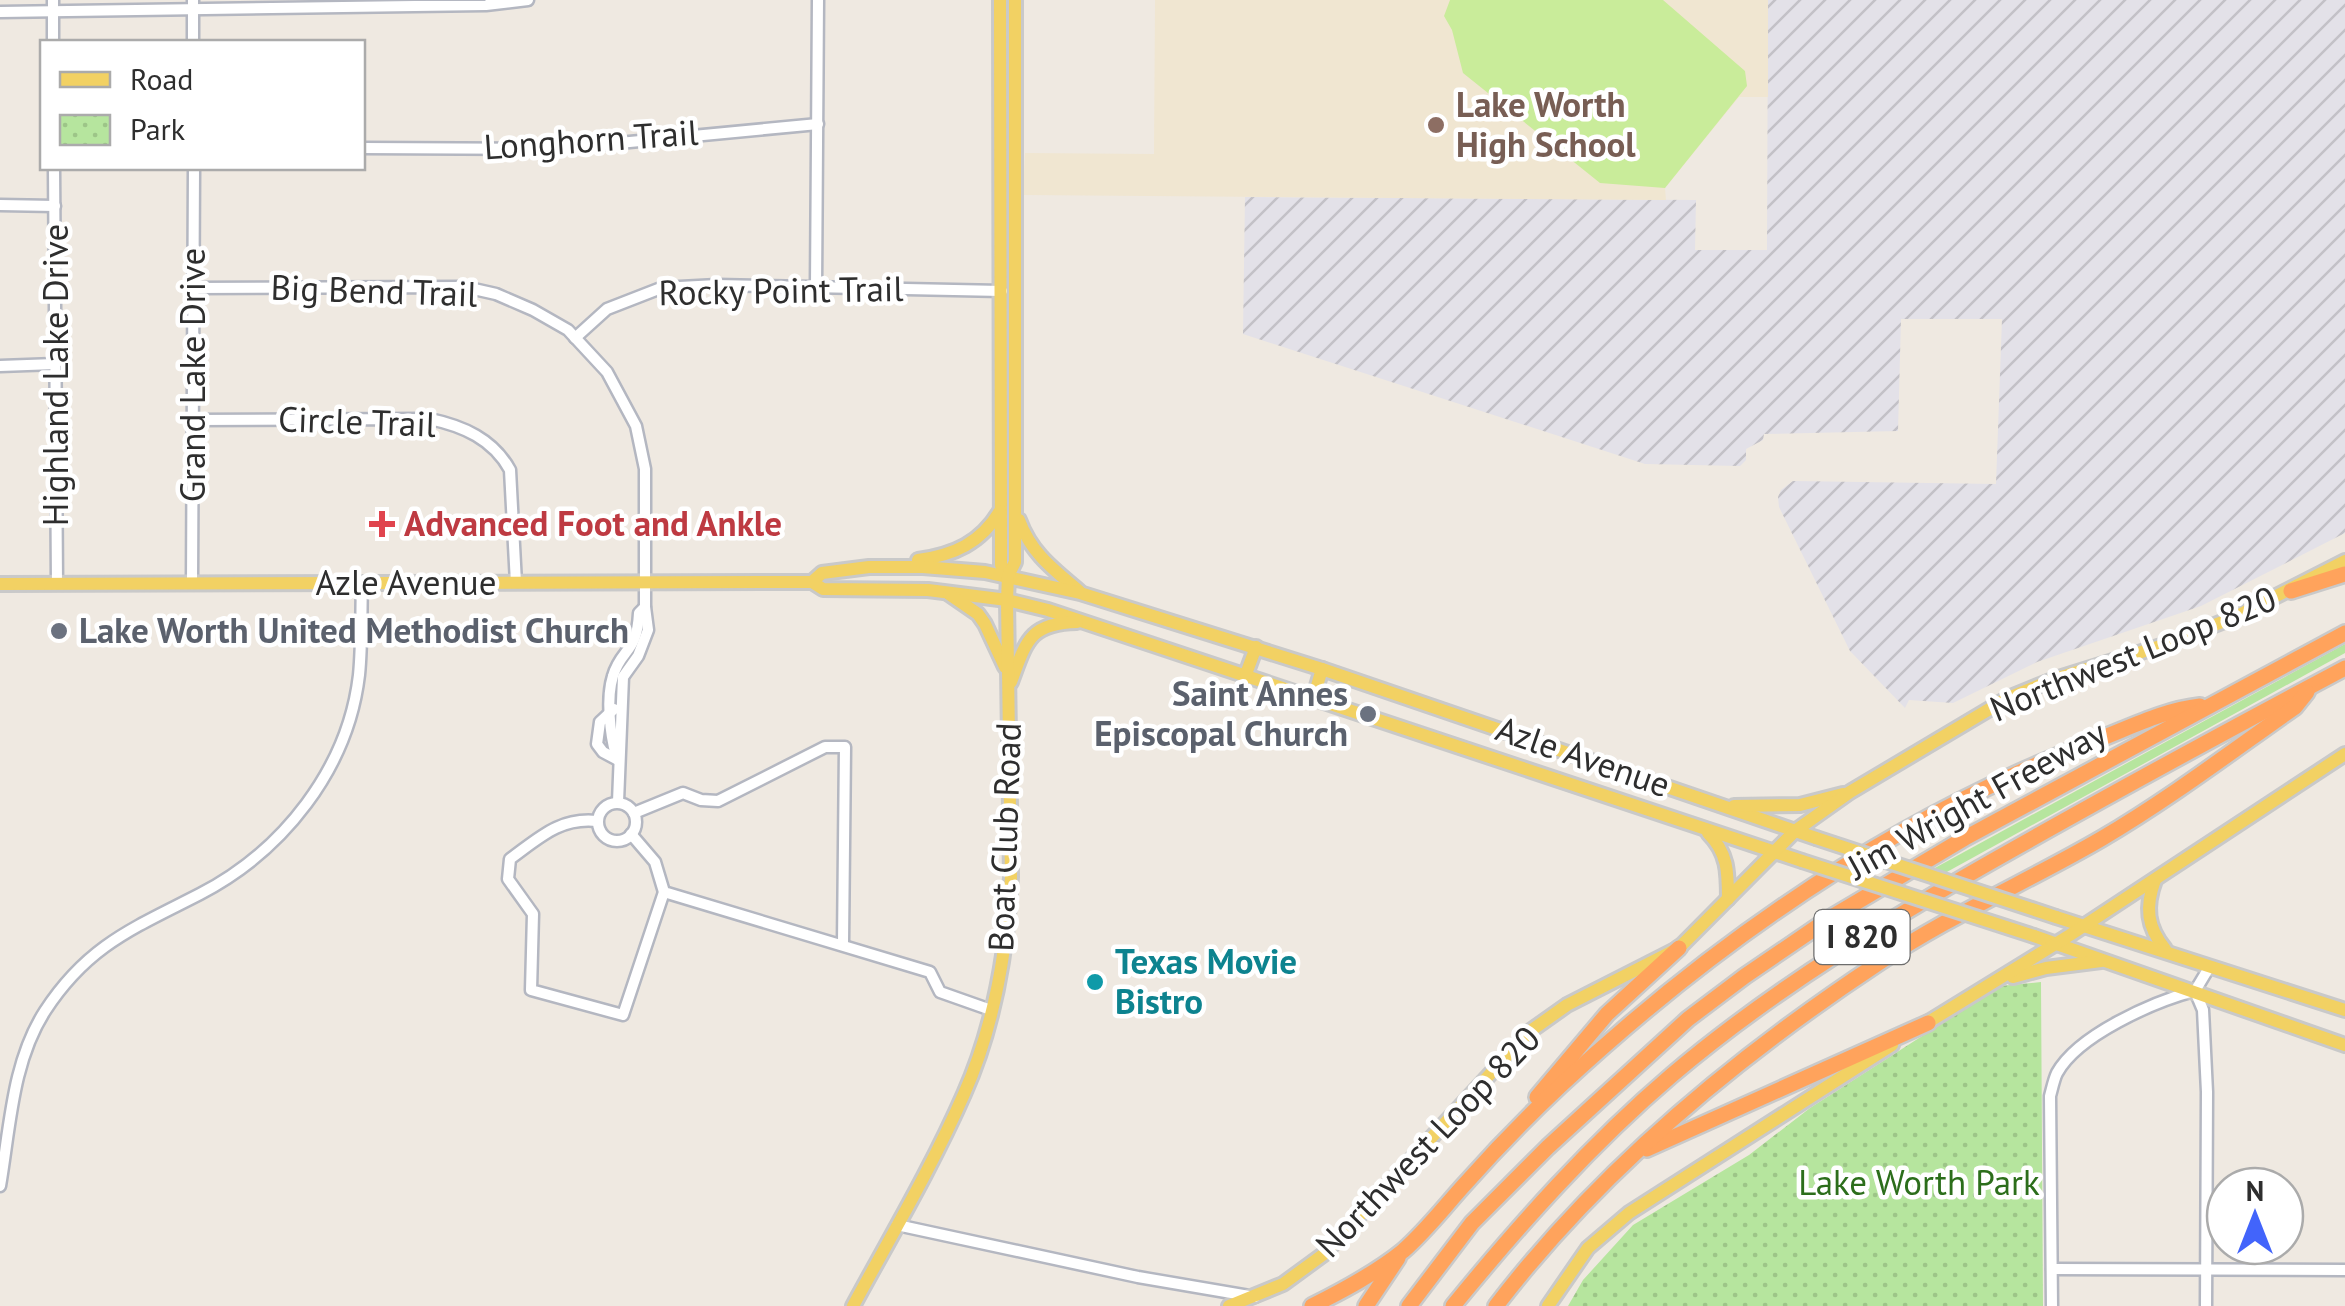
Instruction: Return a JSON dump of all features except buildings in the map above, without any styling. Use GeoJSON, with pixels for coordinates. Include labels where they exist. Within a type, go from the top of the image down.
{"type":"FeatureCollection","features":[{"type":"Feature","properties":{"kind":"highway"},"geometry":{"type":"LineString","coordinates":[[2291,590],[2345,574]]}},
{"type":"Feature","properties":{"kind":"highway","name":"Jim Wright Freeway"},"geometry":{"type":"LineString","coordinates":[[1409,1306],[1443,1258],[1494,1200],[1673,1032],[1730,986],[1888,882],[2345,633]]}},
{"type":"Feature","properties":{"kind":"highway","name":"Jim Wright Freeway"},"geometry":{"type":"LineString","coordinates":[[1453,1306],[1596,1146],[1672,1075],[1773,996],[1898,914],[2345,668]]}},
{"type":"Feature","properties":{"kind":"highway"},"geometry":{"type":"LineString","coordinates":[[1496,1306],[1514,1282],[1635,1155],[1703,1093],[1792,1021],[1930,931],[2101,839],[2176,792],[2295,707],[2312,685]]}},
{"type":"Feature","properties":{"kind":"highway"},"geometry":{"type":"LineString","coordinates":[[1366,1306],[1403,1250],[1501,1144],[1617,1034],[1680,982],[1833,875],[1976,793],[2059,754],[2171,712],[2214,704]]}},
{"type":"Feature","properties":{"kind":"highway"},"geometry":{"type":"LineString","coordinates":[[1501,1144],[1596,1026],[1678,948]]}},
{"type":"Feature","properties":{"kind":"highway"},"geometry":{"type":"LineString","coordinates":[[1635,1155],[1928,1023]]}},
{"type":"Feature","properties":{"kind":"highway"},"geometry":{"type":"LineString","coordinates":[[1312,1306],[1354,1284],[1403,1250]]}},
{"type":"Feature","properties":{"kind":"highway"},"geometry":{"type":"LineString","coordinates":[[1504,1306],[1514,1282]]}},
{"type":"Feature","properties":{"kind":"main road","name":"Boat Club Road"},"geometry":{"type":"LineString","coordinates":[[1000,0],[1008,509]]}},
{"type":"Feature","properties":{"kind":"main road","name":"Boat Club Road"},"geometry":{"type":"LineString","coordinates":[[853,1306],[965,1092],[991,1010],[1004,951],[1011,886],[1008,576],[1001,565],[1008,509],[1016,0]]}},
{"type":"Feature","properties":{"kind":"main road"},"geometry":{"type":"LineString","coordinates":[[870,567],[934,558],[964,548],[981,537],[1008,509],[1032,548],[1080,592]]}},
{"type":"Feature","properties":{"kind":"main road","name":"Northwest Loop 820"},"geometry":{"type":"LineString","coordinates":[[1229,1306],[1294,1277],[1335,1244],[1538,1025],[1678,948],[1795,831],[1850,792],[2008,698],[2054,679],[2167,644],[2291,590],[2345,561]]}},
{"type":"Feature","properties":{"kind":"main road","name":"Azle Avenue"},"geometry":{"type":"LineString","coordinates":[[812,582],[822,573],[870,567],[964,569],[1080,592],[2345,1010]]}},
{"type":"Feature","properties":{"kind":"main road","name":"Azle Avenue"},"geometry":{"type":"LineString","coordinates":[[0,584],[812,582],[823,589],[947,592],[1007,600],[1088,622],[1802,862],[2108,960],[2345,1045]]}},
{"type":"Feature","properties":{"kind":"main road"},"geometry":{"type":"LineString","coordinates":[[947,592],[978,614],[985,624],[1005,668],[1009,689]]}},
{"type":"Feature","properties":{"kind":"main road","name":"Azle Avenue"},"geometry":{"type":"LineString","coordinates":[[1009,689],[1025,642],[1034,632],[1049,625],[1088,622]]}},
{"type":"Feature","properties":{"kind":"main road"},"geometry":{"type":"LineString","coordinates":[[1246,674],[1256,647]]}},
{"type":"Feature","properties":{"kind":"main road"},"geometry":{"type":"LineString","coordinates":[[1314,696],[1322,669]]}},
{"type":"Feature","properties":{"kind":"main road"},"geometry":{"type":"LineString","coordinates":[[1548,1306],[1588,1248],[1628,1212],[2057,944],[2345,754]]}},
{"type":"Feature","properties":{"kind":"main road"},"geometry":{"type":"LineString","coordinates":[[1722,806],[1800,805],[1850,792]]}},
{"type":"Feature","properties":{"kind":"main road"},"geometry":{"type":"LineString","coordinates":[[1702,828],[1723,848],[1728,868],[1728,900]]}},
{"type":"Feature","properties":{"kind":"main road"},"geometry":{"type":"LineString","coordinates":[[2155,879],[2148,900],[2148,917],[2156,938],[2167,951]]}},
{"type":"Feature","properties":{"kind":"main road"},"geometry":{"type":"LineString","coordinates":[[1996,981],[2046,968],[2108,960]]}},
{"type":"Feature","properties":{"kind":"street"},"geometry":{"type":"LineString","coordinates":[[0,12],[53,6],[486,5],[528,0]]}},
{"type":"Feature","properties":{"kind":"street"},"geometry":{"type":"LineString","coordinates":[[816,287],[818,0]]}},
{"type":"Feature","properties":{"kind":"street"},"geometry":{"type":"LineString","coordinates":[[53,6],[53,40]]}},
{"type":"Feature","properties":{"kind":"street"},"geometry":{"type":"LineString","coordinates":[[193,6],[193,40]]}},
{"type":"Feature","properties":{"kind":"street","name":"Longhorn Trail"},"geometry":{"type":"LineString","coordinates":[[365,148],[556,149],[818,124]]}},
{"type":"Feature","properties":{"kind":"street","name":"Highland Lake Drive"},"geometry":{"type":"LineString","coordinates":[[54,170],[57,584]]}},
{"type":"Feature","properties":{"kind":"street","name":"Grand Lake Drive"},"geometry":{"type":"LineString","coordinates":[[192,583],[194,170]]}},
{"type":"Feature","properties":{"kind":"street"},"geometry":{"type":"LineString","coordinates":[[0,205],[55,206]]}},
{"type":"Feature","properties":{"kind":"street","name":"Rocky Point Trail"},"geometry":{"type":"LineString","coordinates":[[575,338],[608,310],[660,288],[717,285],[1002,290]]}},
{"type":"Feature","properties":{"kind":"street","name":"Big Bend Trail"},"geometry":{"type":"LineString","coordinates":[[194,288],[465,286],[533,310],[568,330],[606,372],[636,426],[645,469],[648,630],[623,677],[617,708]]}},
{"type":"Feature","properties":{"kind":"street"},"geometry":{"type":"LineString","coordinates":[[0,366],[56,364]]}},
{"type":"Feature","properties":{"kind":"street","name":"Circle Trail"},"geometry":{"type":"LineString","coordinates":[[193,420],[430,418],[476,435],[502,456],[510,470],[516,583]]}},
{"type":"Feature","properties":{"kind":"street"},"geometry":{"type":"LineString","coordinates":[[0,1186],[25,1054],[42,1016],[65,984],[122,933],[209,890],[259,856],[298,816],[322,780],[346,728],[359,676],[362,584]]}},
{"type":"Feature","properties":{"kind":"street"},"geometry":{"type":"LineString","coordinates":[[617,708],[600,722],[597,744],[618,760]]}},
{"type":"Feature","properties":{"kind":"street"},"geometry":{"type":"LineString","coordinates":[[617,708],[622,739],[618,802]]}},
{"type":"Feature","properties":{"kind":"street"},"geometry":{"type":"LineString","coordinates":[[634,813],[683,793],[718,801],[824,747],[845,747],[843,943]]}},
{"type":"Feature","properties":{"kind":"street"},"geometry":{"type":"LineString","coordinates":[[618,802],[634,813],[636,826],[624,840],[610,840],[601,832],[598,821],[602,809],[618,802]]}},
{"type":"Feature","properties":{"kind":"street"},"geometry":{"type":"LineString","coordinates":[[598,821],[578,819],[559,823],[510,859],[508,879],[534,914],[531,990],[624,1015],[664,892],[655,862],[632,834]]}},
{"type":"Feature","properties":{"kind":"street"},"geometry":{"type":"LineString","coordinates":[[664,892],[930,972],[940,992],[991,1010]]}},
{"type":"Feature","properties":{"kind":"street"},"geometry":{"type":"LineString","coordinates":[[2052,1306],[2050,1096],[2057,1074],[2072,1054],[2092,1038],[2172,997],[2195,991],[2210,966]]}},
{"type":"Feature","properties":{"kind":"street"},"geometry":{"type":"LineString","coordinates":[[2195,991],[2203,1010],[2207,1092],[2206,1306]]}},
{"type":"Feature","properties":{"kind":"street"},"geometry":{"type":"LineString","coordinates":[[897,1225],[1256,1297]]}},
{"type":"Feature","properties":{"kind":"street"},"geometry":{"type":"LineString","coordinates":[[2052,1269],[2345,1270]]}},
{"type":"Feature","properties":{"kind":"shaded area","name":"Lake Worth High School"},"geometry":{"type":"Polygon","coordinates":[[[1155,0],[1768,0],[1768,97],[1739,97],[1665,188],[1666,200],[1023,195],[1025,153],[1154,154],[1155,0]]]}},
{"type":"Feature","properties":{"kind":"shaded area"},"geometry":{"type":"Polygon","coordinates":[[[1768,0],[2345,0],[2345,533],[2201,606],[2037,662],[1953,703],[1909,700],[1905,708],[1850,651],[1779,507],[1778,497],[1793,481],[1996,484],[2002,319],[1901,319],[1898,431],[1764,434],[1763,440],[1746,449],[1746,460],[1740,466],[1645,464],[1243,334],[1245,197],[1696,200],[1695,250],[1767,250],[1768,0]]]}},
{"type":"Feature","properties":{"kind":"green space"},"geometry":{"type":"Polygon","coordinates":[[[1450,0],[1663,0],[1745,71],[1747,86],[1665,188],[1600,183],[1463,73],[1452,30],[1444,16],[1450,0]]]}},
{"type":"Feature","properties":{"kind":"green space"},"geometry":{"type":"Polygon","coordinates":[[[2345,644],[2345,653],[1945,873],[1933,869],[2345,644]]]}},
{"type":"Feature","properties":{"kind":"green space","name":"Lake Worth Park"},"geometry":{"type":"Polygon","coordinates":[[[2041,982],[2043,1306],[1568,1306],[1583,1280],[1633,1225],[1749,1155],[1810,1108],[2000,986],[2041,982]]]}},
{"type":"Feature","properties":{"kind":"place","name":"Lake Worth High School"},"geometry":{"type":"Point","coordinates":[1436,125]}},
{"type":"Feature","properties":{"kind":"place","name":"Advanced Foot and Ankle"},"geometry":{"type":"Point","coordinates":[382,524]}},
{"type":"Feature","properties":{"kind":"place","name":"Lake Worth United Methodist Church"},"geometry":{"type":"Point","coordinates":[59,631]}},
{"type":"Feature","properties":{"kind":"place","name":"Saint Annes Episcopal Church"},"geometry":{"type":"Point","coordinates":[1368,714]}},
{"type":"Feature","properties":{"kind":"place","name":"Texas Movie Bistro"},"geometry":{"type":"Point","coordinates":[1095,982]}}]}
